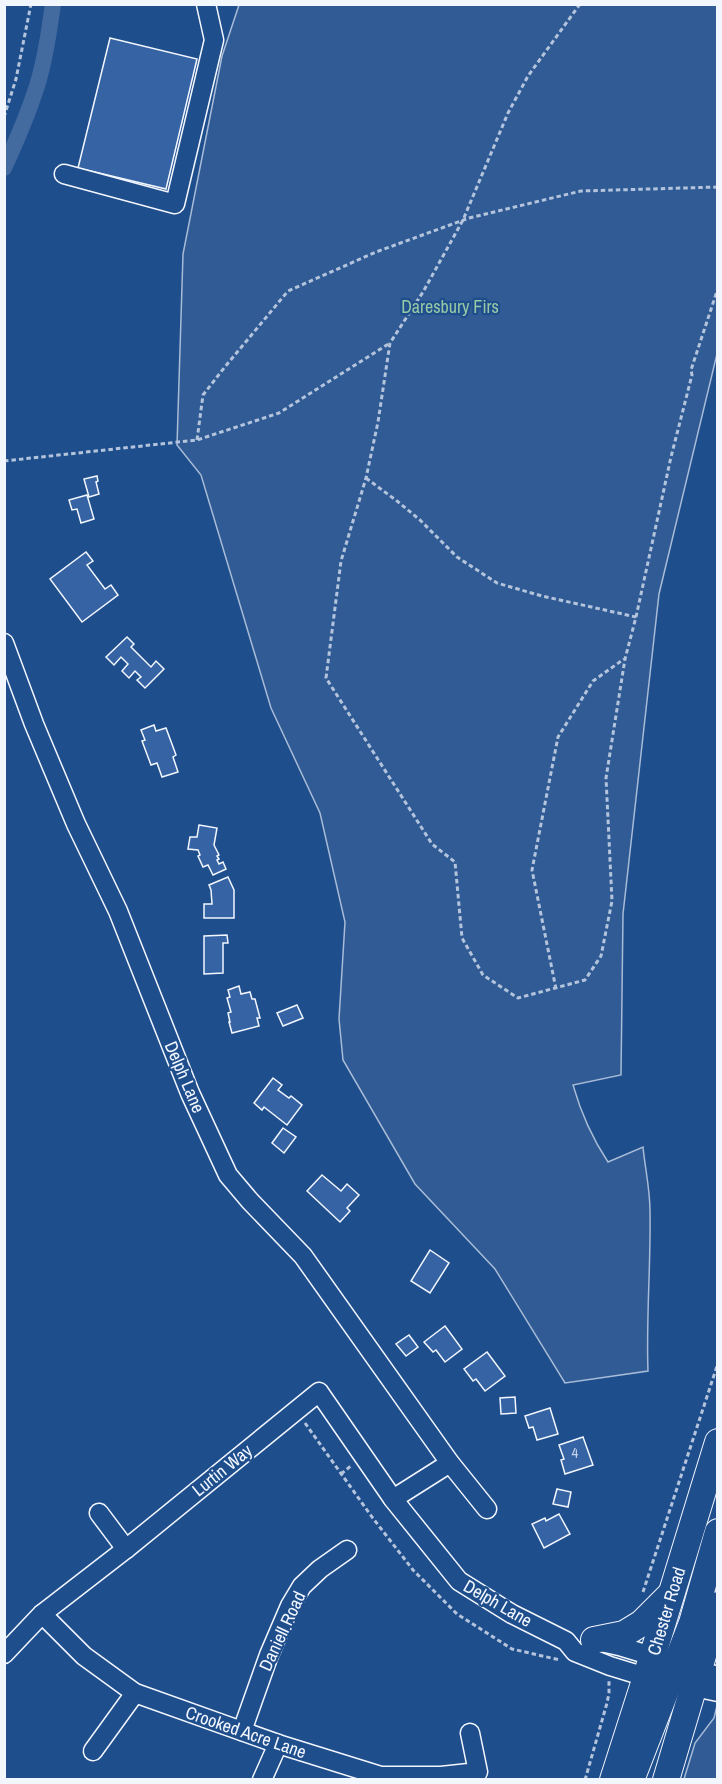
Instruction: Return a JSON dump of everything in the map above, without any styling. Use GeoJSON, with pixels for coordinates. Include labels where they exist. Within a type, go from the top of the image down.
{"type":"FeatureCollection","features":[{"type":"Feature","properties":{"kind":"highway","name":"Chester Road"},"geometry":{"type":"LineString","coordinates":[[666,1779],[684,1676],[671,1593],[717,1442]]}},
{"type":"Feature","properties":{"kind":"highway"},"geometry":{"type":"LineString","coordinates":[[631,1779],[684,1676],[692,1623],[717,1532]]}},
{"type":"Feature","properties":{"kind":"highway"},"geometry":{"type":"LineString","coordinates":[[594,1641],[624,1634],[642,1623],[671,1593]]}},
{"type":"Feature","properties":{"kind":"highway","name":"Chester Road"},"geometry":{"type":"LineString","coordinates":[[613,1779],[684,1676],[717,1605]]}},
{"type":"Feature","properties":{"kind":"street"},"geometry":{"type":"LineString","coordinates":[[64,174],[175,204],[214,40],[206,4]]}},
{"type":"Feature","properties":{"kind":"street","name":"Delph Lane"},"geometry":{"type":"LineString","coordinates":[[4,643],[34,724],[76,824],[118,911],[190,1093],[228,1175],[303,1256],[486,1509]]}},
{"type":"Feature","properties":{"kind":"street","name":"Delph Lane"},"geometry":{"type":"LineString","coordinates":[[320,1392],[393,1499],[459,1581],[513,1614],[566,1641],[575,1652],[610,1666],[684,1676]]}},
{"type":"Feature","properties":{"kind":"street","name":"Lurtin Way"},"geometry":{"type":"LineString","coordinates":[[4,1654],[42,1614],[320,1392]]}},
{"type":"Feature","properties":{"kind":"street"},"geometry":{"type":"LineString","coordinates":[[393,1499],[450,1462]]}},
{"type":"Feature","properties":{"kind":"street"},"geometry":{"type":"LineString","coordinates":[[99,1513],[126,1549]]}},
{"type":"Feature","properties":{"kind":"street","name":"Daniell Road"},"geometry":{"type":"LineString","coordinates":[[242,1731],[269,1655],[290,1606],[302,1586],[320,1569],[347,1550]]}},
{"type":"Feature","properties":{"kind":"street","name":"Crooked Acre Lane"},"geometry":{"type":"LineString","coordinates":[[42,1614],[84,1656],[135,1693],[381,1778],[478,1772],[470,1733]]}},
{"type":"Feature","properties":{"kind":"street","name":"Delph Lane"},"geometry":{"type":"LineString","coordinates":[[566,1641],[578,1637],[619,1646],[684,1676]]}},
{"type":"Feature","properties":{"kind":"street"},"geometry":{"type":"LineString","coordinates":[[93,1751],[135,1693]]}},
{"type":"Feature","properties":{"kind":"street"},"geometry":{"type":"LineString","coordinates":[[262,1779],[278,1744]]}},
{"type":"Feature","properties":{"kind":"path"},"geometry":{"type":"LineString","coordinates":[[4,117],[16,79],[31,4]]}},
{"type":"Feature","properties":{"kind":"path"},"geometry":{"type":"LineString","coordinates":[[580,4],[528,76],[508,113],[463,220],[423,292],[390,343],[378,422],[366,478],[341,561],[326,678],[432,844],[455,862],[462,938],[483,975],[518,998],[585,980],[601,956],[612,901],[606,778],[625,659],[692,375],[691,370],[717,288]]}},
{"type":"Feature","properties":{"kind":"path"},"geometry":{"type":"LineString","coordinates":[[197,440],[203,395],[288,291],[376,252],[463,220],[581,191],[717,187]]}},
{"type":"Feature","properties":{"kind":"path"},"geometry":{"type":"LineString","coordinates":[[4,461],[197,440],[279,413],[390,343]]}},
{"type":"Feature","properties":{"kind":"path"},"geometry":{"type":"LineString","coordinates":[[366,478],[420,520],[457,557],[497,583],[542,596],[636,617]]}},
{"type":"Feature","properties":{"kind":"path"},"geometry":{"type":"LineString","coordinates":[[556,989],[532,870],[558,737],[593,681],[625,659]]}},
{"type":"Feature","properties":{"kind":"path"},"geometry":{"type":"LineString","coordinates":[[641,1596],[717,1363]]}},
{"type":"Feature","properties":{"kind":"path"},"geometry":{"type":"LineString","coordinates":[[585,1779],[609,1693],[608,1671]]}},
{"type":"Feature","properties":{"kind":"green space","name":"Daresbury Firs"},"geometry":{"type":"Polygon","coordinates":[[[239,5],[717,5],[717,354],[659,594],[623,914],[621,1075],[573,1085],[588,1125],[608,1162],[643,1147],[650,1211],[648,1371],[565,1383],[495,1269],[415,1184],[343,1060],[339,1019],[345,922],[320,813],[271,708],[201,475],[177,445],[183,254],[222,56],[239,5]]]}},
{"type":"Feature","properties":{"kind":"green space"},"geometry":{"type":"Polygon","coordinates":[[[717,1706],[717,1779],[684,1779],[695,1743],[714,1718],[717,1706]]]}},
{"type":"Feature","properties":{"kind":"building"},"geometry":{"type":"Polygon","coordinates":[[[110,38],[197,59],[166,189],[78,168],[110,38]]]}},
{"type":"Feature","properties":{"kind":"building"},"geometry":{"type":"Polygon","coordinates":[[[97,476],[99,494],[89,497],[84,479],[97,476]]]}},
{"type":"Feature","properties":{"kind":"building"},"geometry":{"type":"Polygon","coordinates":[[[87,495],[94,519],[81,523],[77,509],[72,510],[69,500],[87,495]]]}},
{"type":"Feature","properties":{"kind":"building"},"geometry":{"type":"Polygon","coordinates":[[[86,552],[93,561],[87,565],[105,589],[111,585],[118,595],[82,622],[50,579],[86,552]]]}},
{"type":"Feature","properties":{"kind":"building"},"geometry":{"type":"Polygon","coordinates":[[[127,637],[134,644],[131,647],[151,667],[156,661],[164,669],[145,688],[137,680],[141,677],[135,671],[129,678],[122,671],[128,664],[121,657],[114,665],[106,657],[127,637]]]}},
{"type":"Feature","properties":{"kind":"building"},"geometry":{"type":"Polygon","coordinates":[[[154,725],[156,731],[166,728],[176,755],[173,757],[178,772],[162,777],[157,763],[151,765],[142,741],[145,740],[141,730],[154,725]]]}},
{"type":"Feature","properties":{"kind":"building"},"geometry":{"type":"Polygon","coordinates":[[[199,825],[217,828],[214,845],[219,855],[217,860],[219,864],[223,862],[226,869],[213,875],[208,865],[203,867],[198,850],[188,849],[190,837],[197,837],[199,825]]]}},
{"type":"Feature","properties":{"kind":"building"},"geometry":{"type":"Polygon","coordinates":[[[228,877],[234,890],[234,918],[204,918],[204,904],[212,904],[209,885],[228,877]]]}},
{"type":"Feature","properties":{"kind":"building"},"geometry":{"type":"Polygon","coordinates":[[[227,935],[228,943],[223,943],[223,973],[204,974],[204,936],[227,935]]]}},
{"type":"Feature","properties":{"kind":"building"},"geometry":{"type":"Polygon","coordinates":[[[239,986],[241,994],[250,992],[252,999],[255,999],[260,1018],[257,1018],[259,1026],[232,1033],[228,1013],[231,1012],[227,998],[230,997],[228,990],[239,986]]]}},
{"type":"Feature","properties":{"kind":"building"},"geometry":{"type":"Polygon","coordinates":[[[297,1005],[303,1018],[283,1026],[277,1013],[297,1005]]]}},
{"type":"Feature","properties":{"kind":"building"},"geometry":{"type":"Polygon","coordinates":[[[273,1078],[282,1085],[278,1090],[289,1098],[291,1096],[302,1105],[287,1125],[264,1107],[262,1110],[254,1103],[273,1078]]]}},
{"type":"Feature","properties":{"kind":"building"},"geometry":{"type":"Polygon","coordinates":[[[283,1128],[296,1137],[284,1153],[272,1143],[283,1128]]]}},
{"type":"Feature","properties":{"kind":"building"},"geometry":{"type":"Polygon","coordinates":[[[322,1175],[341,1191],[347,1184],[359,1195],[347,1208],[350,1211],[340,1222],[307,1191],[322,1175]]]}},
{"type":"Feature","properties":{"kind":"building"},"geometry":{"type":"Polygon","coordinates":[[[430,1250],[449,1263],[430,1293],[411,1281],[430,1250]]]}},
{"type":"Feature","properties":{"kind":"building"},"geometry":{"type":"Polygon","coordinates":[[[445,1326],[462,1349],[445,1362],[436,1350],[433,1352],[424,1342],[445,1326]]]}},
{"type":"Feature","properties":{"kind":"building"},"geometry":{"type":"Polygon","coordinates":[[[409,1335],[418,1347],[406,1356],[396,1344],[409,1335]]]}},
{"type":"Feature","properties":{"kind":"building"},"geometry":{"type":"Polygon","coordinates":[[[487,1352],[505,1376],[485,1391],[464,1369],[487,1352]]]}},
{"type":"Feature","properties":{"kind":"building"},"geometry":{"type":"Polygon","coordinates":[[[515,1397],[516,1413],[501,1414],[500,1398],[515,1397]]]}},
{"type":"Feature","properties":{"kind":"building"},"geometry":{"type":"Polygon","coordinates":[[[550,1408],[558,1434],[537,1440],[533,1427],[529,1428],[525,1416],[550,1408]]]}},
{"type":"Feature","properties":{"kind":"building"},"geometry":{"type":"Polygon","coordinates":[[[583,1437],[593,1465],[565,1474],[561,1460],[564,1459],[559,1445],[583,1437]]]}},
{"type":"Feature","properties":{"kind":"building"},"geometry":{"type":"Polygon","coordinates":[[[557,1489],[571,1492],[568,1507],[553,1504],[557,1489]]]}},
{"type":"Feature","properties":{"kind":"building"},"geometry":{"type":"Polygon","coordinates":[[[559,1514],[570,1534],[544,1548],[532,1524],[545,1518],[546,1521],[559,1514]]]}},
{"type":"Feature","properties":{"kind":"waterway"},"geometry":{"type":"LineString","coordinates":[[4,168],[37,86],[45,56],[53,4]]}}]}
